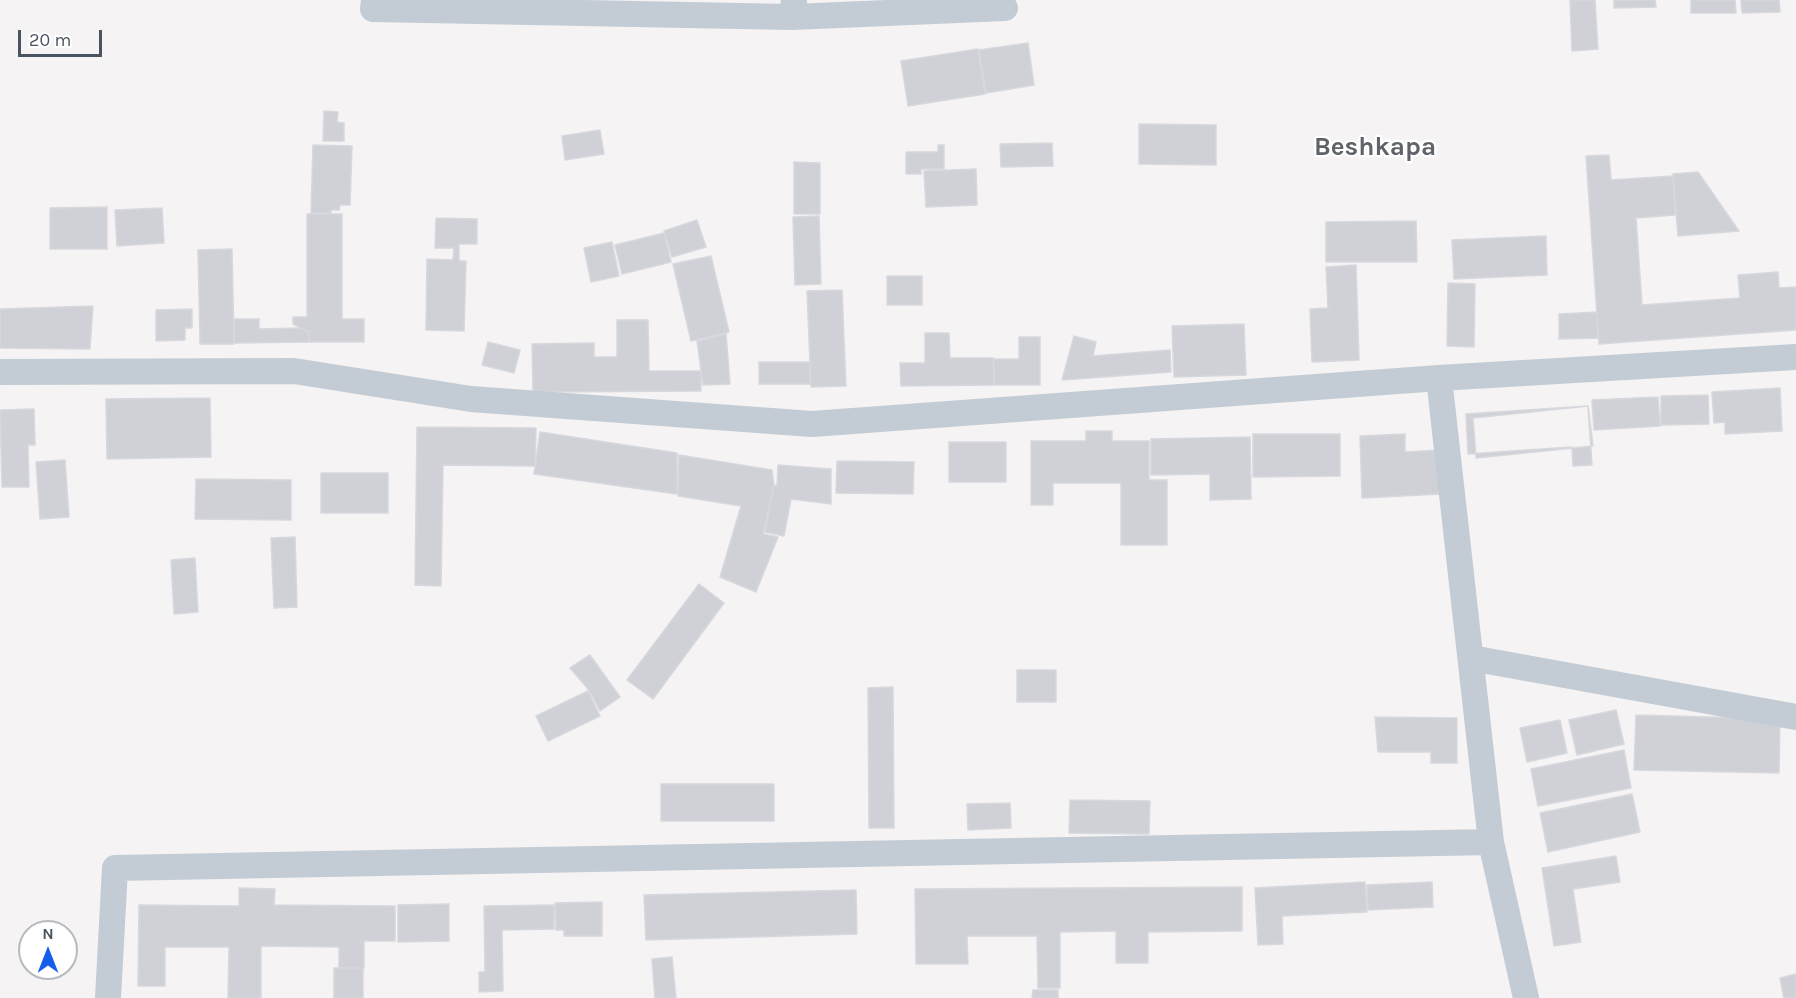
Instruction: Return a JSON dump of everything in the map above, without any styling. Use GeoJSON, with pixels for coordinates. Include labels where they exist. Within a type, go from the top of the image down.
{"type":"FeatureCollection","features":[{"type":"Feature","properties":{"kind":"street"},"geometry":{"type":"LineString","coordinates":[[374,0],[373,9],[1005,8]]}},
{"type":"Feature","properties":{"kind":"street"},"geometry":{"type":"LineString","coordinates":[[0,372],[294,370],[471,399],[812,424],[1440,378],[1796,357]]}},
{"type":"Feature","properties":{"kind":"street"},"geometry":{"type":"LineString","coordinates":[[1440,378],[1491,842],[1526,998]]}},
{"type":"Feature","properties":{"kind":"street"},"geometry":{"type":"LineString","coordinates":[[1471,658],[1796,717]]}},
{"type":"Feature","properties":{"kind":"street"},"geometry":{"type":"LineString","coordinates":[[108,998],[115,868],[1491,842]]}},
{"type":"Feature","properties":{"kind":"building"},"geometry":{"type":"Polygon","coordinates":[[[1570,0],[1595,0],[1598,49],[1572,51],[1570,0]]]}},
{"type":"Feature","properties":{"kind":"building"},"geometry":{"type":"Polygon","coordinates":[[[1614,0],[1655,0],[1656,7],[1614,8],[1614,0]]]}},
{"type":"Feature","properties":{"kind":"building"},"geometry":{"type":"Polygon","coordinates":[[[1691,0],[1735,0],[1736,13],[1691,13],[1691,0]]]}},
{"type":"Feature","properties":{"kind":"building"},"geometry":{"type":"Polygon","coordinates":[[[1741,0],[1779,0],[1780,12],[1742,13],[1741,0]]]}},
{"type":"Feature","properties":{"kind":"building"},"geometry":{"type":"Polygon","coordinates":[[[1028,43],[1034,85],[986,93],[979,50],[1028,43]]]}},
{"type":"Feature","properties":{"kind":"building"},"geometry":{"type":"Polygon","coordinates":[[[978,49],[985,94],[908,106],[901,61],[978,49]]]}},
{"type":"Feature","properties":{"kind":"building"},"geometry":{"type":"Polygon","coordinates":[[[324,111],[338,112],[337,122],[344,123],[344,141],[323,141],[324,111]]]}},
{"type":"Feature","properties":{"kind":"building"},"geometry":{"type":"Polygon","coordinates":[[[1139,124],[1216,125],[1216,165],[1139,164],[1139,124]]]}},
{"type":"Feature","properties":{"kind":"building"},"geometry":{"type":"Polygon","coordinates":[[[600,130],[604,154],[565,160],[562,136],[600,130]]]}},
{"type":"Feature","properties":{"kind":"building"},"geometry":{"type":"Polygon","coordinates":[[[1052,143],[1053,166],[1001,167],[1000,144],[1052,143]]]}},
{"type":"Feature","properties":{"kind":"building"},"geometry":{"type":"Polygon","coordinates":[[[313,145],[352,146],[350,205],[340,205],[339,210],[331,210],[331,213],[311,213],[313,145]]]}},
{"type":"Feature","properties":{"kind":"building"},"geometry":{"type":"Polygon","coordinates":[[[938,145],[944,145],[944,169],[921,169],[921,174],[906,174],[906,152],[938,152],[938,145]]]}},
{"type":"Feature","properties":{"kind":"building"},"geometry":{"type":"Polygon","coordinates":[[[1609,155],[1611,180],[1673,176],[1675,215],[1636,218],[1642,305],[1740,298],[1738,275],[1778,272],[1779,288],[1796,287],[1796,330],[1599,344],[1586,156],[1609,155]]]}},
{"type":"Feature","properties":{"kind":"building"},"geometry":{"type":"Polygon","coordinates":[[[794,162],[820,163],[820,214],[794,214],[794,162]]]}},
{"type":"Feature","properties":{"kind":"building"},"geometry":{"type":"Polygon","coordinates":[[[976,169],[977,205],[926,207],[924,171],[976,169]]]}},
{"type":"Feature","properties":{"kind":"building"},"geometry":{"type":"Polygon","coordinates":[[[1698,172],[1739,231],[1678,236],[1673,174],[1698,172]]]}},
{"type":"Feature","properties":{"kind":"building"},"geometry":{"type":"Polygon","coordinates":[[[107,207],[107,249],[50,249],[50,208],[107,207]]]}},
{"type":"Feature","properties":{"kind":"building"},"geometry":{"type":"Polygon","coordinates":[[[162,208],[164,243],[117,246],[115,210],[162,208]]]}},
{"type":"Feature","properties":{"kind":"building"},"geometry":{"type":"Polygon","coordinates":[[[307,214],[342,214],[342,319],[364,319],[364,342],[309,342],[309,332],[293,324],[293,317],[307,317],[307,214]]]}},
{"type":"Feature","properties":{"kind":"building"},"geometry":{"type":"Polygon","coordinates":[[[819,216],[821,284],[795,285],[793,217],[819,216]]]}},
{"type":"Feature","properties":{"kind":"building"},"geometry":{"type":"Polygon","coordinates":[[[436,218],[477,219],[477,244],[459,244],[459,261],[466,261],[464,331],[426,330],[427,259],[453,260],[454,248],[435,248],[436,218]]]}},
{"type":"Feature","properties":{"kind":"building"},"geometry":{"type":"Polygon","coordinates":[[[697,220],[706,247],[672,257],[664,231],[697,220]]]}},
{"type":"Feature","properties":{"kind":"building"},"geometry":{"type":"Polygon","coordinates":[[[1416,221],[1417,262],[1326,262],[1326,222],[1416,221]]]}},
{"type":"Feature","properties":{"kind":"building"},"geometry":{"type":"Polygon","coordinates":[[[664,233],[671,262],[622,274],[615,245],[664,233]]]}},
{"type":"Feature","properties":{"kind":"building"},"geometry":{"type":"Polygon","coordinates":[[[1546,236],[1547,275],[1454,279],[1452,240],[1546,236]]]}},
{"type":"Feature","properties":{"kind":"building"},"geometry":{"type":"Polygon","coordinates":[[[612,242],[619,276],[591,282],[584,248],[612,242]]]}},
{"type":"Feature","properties":{"kind":"building"},"geometry":{"type":"Polygon","coordinates":[[[232,249],[234,344],[200,344],[198,250],[232,249]]]}},
{"type":"Feature","properties":{"kind":"building"},"geometry":{"type":"Polygon","coordinates":[[[711,256],[729,332],[691,341],[673,264],[711,256]]]}},
{"type":"Feature","properties":{"kind":"building"},"geometry":{"type":"Polygon","coordinates":[[[1356,265],[1359,360],[1312,362],[1310,309],[1328,308],[1326,267],[1356,265]]]}},
{"type":"Feature","properties":{"kind":"building"},"geometry":{"type":"Polygon","coordinates":[[[887,276],[922,276],[922,305],[887,305],[887,276]]]}},
{"type":"Feature","properties":{"kind":"building"},"geometry":{"type":"Polygon","coordinates":[[[1448,283],[1475,284],[1474,347],[1447,346],[1448,283]]]}},
{"type":"Feature","properties":{"kind":"building"},"geometry":{"type":"Polygon","coordinates":[[[842,290],[846,386],[811,387],[807,291],[842,290]]]}},
{"type":"Feature","properties":{"kind":"building"},"geometry":{"type":"Polygon","coordinates":[[[93,306],[90,349],[0,348],[0,309],[93,306]]]}},
{"type":"Feature","properties":{"kind":"building"},"geometry":{"type":"Polygon","coordinates":[[[192,309],[192,328],[185,328],[185,340],[156,341],[156,310],[192,309]]]}},
{"type":"Feature","properties":{"kind":"building"},"geometry":{"type":"Polygon","coordinates":[[[1597,312],[1598,338],[1559,339],[1559,314],[1597,312]]]}},
{"type":"Feature","properties":{"kind":"building"},"geometry":{"type":"Polygon","coordinates":[[[234,319],[259,319],[259,329],[301,328],[309,332],[309,342],[234,343],[234,319]]]}},
{"type":"Feature","properties":{"kind":"building"},"geometry":{"type":"Polygon","coordinates":[[[617,320],[648,320],[649,371],[701,371],[701,391],[533,392],[532,344],[594,343],[594,357],[617,357],[617,320]]]}},
{"type":"Feature","properties":{"kind":"building"},"geometry":{"type":"Polygon","coordinates":[[[1244,324],[1246,375],[1174,377],[1172,326],[1244,324]]]}},
{"type":"Feature","properties":{"kind":"building"},"geometry":{"type":"Polygon","coordinates":[[[925,333],[949,333],[950,358],[993,358],[994,385],[901,386],[900,363],[925,363],[925,333]]]}},
{"type":"Feature","properties":{"kind":"building"},"geometry":{"type":"Polygon","coordinates":[[[726,334],[730,384],[703,385],[697,341],[726,334]]]}},
{"type":"Feature","properties":{"kind":"building"},"geometry":{"type":"Polygon","coordinates":[[[1074,336],[1096,342],[1093,356],[1170,350],[1171,372],[1062,380],[1074,336]]]}},
{"type":"Feature","properties":{"kind":"building"},"geometry":{"type":"Polygon","coordinates":[[[1019,337],[1040,337],[1040,385],[994,385],[994,359],[1019,359],[1019,337]]]}},
{"type":"Feature","properties":{"kind":"building"},"geometry":{"type":"Polygon","coordinates":[[[488,342],[520,350],[514,373],[482,365],[488,342]]]}},
{"type":"Feature","properties":{"kind":"building"},"geometry":{"type":"Polygon","coordinates":[[[759,362],[810,362],[810,384],[759,384],[759,362]]]}},
{"type":"Feature","properties":{"kind":"building"},"geometry":{"type":"Polygon","coordinates":[[[1780,388],[1782,431],[1725,434],[1725,422],[1714,423],[1712,392],[1780,388]]]}},
{"type":"Feature","properties":{"kind":"building"},"geometry":{"type":"Polygon","coordinates":[[[1708,395],[1709,424],[1661,425],[1661,396],[1708,395]]]}},
{"type":"Feature","properties":{"kind":"building"},"geometry":{"type":"Polygon","coordinates":[[[1658,397],[1660,426],[1594,430],[1592,400],[1658,397]]]}},
{"type":"Feature","properties":{"kind":"building"},"geometry":{"type":"Polygon","coordinates":[[[210,398],[211,457],[107,459],[106,399],[210,398]]]}},
{"type":"Feature","properties":{"kind":"building"},"geometry":{"type":"Polygon","coordinates":[[[1588,406],[1592,465],[1573,466],[1572,447],[1468,454],[1466,414],[1588,406]]]}},
{"type":"Feature","properties":{"kind":"building"},"geometry":{"type":"Polygon","coordinates":[[[1588,406],[1593,446],[1476,458],[1473,418],[1588,406]]]}},
{"type":"Feature","properties":{"kind":"building"},"geometry":{"type":"Polygon","coordinates":[[[34,409],[35,445],[28,445],[29,487],[2,487],[0,410],[34,409]]]}},
{"type":"Feature","properties":{"kind":"building"},"geometry":{"type":"Polygon","coordinates":[[[417,427],[536,428],[535,466],[443,465],[441,586],[415,585],[417,427]]]}},
{"type":"Feature","properties":{"kind":"building"},"geometry":{"type":"Polygon","coordinates":[[[1086,431],[1112,431],[1112,441],[1149,441],[1149,480],[1167,480],[1167,545],[1121,545],[1121,483],[1053,483],[1053,505],[1031,505],[1031,441],[1086,441],[1086,431]]]}},
{"type":"Feature","properties":{"kind":"building"},"geometry":{"type":"Polygon","coordinates":[[[540,432],[677,453],[677,494],[534,474],[540,432]]]}},
{"type":"Feature","properties":{"kind":"building"},"geometry":{"type":"Polygon","coordinates":[[[1253,434],[1340,434],[1340,476],[1253,477],[1253,434]]]}},
{"type":"Feature","properties":{"kind":"building"},"geometry":{"type":"Polygon","coordinates":[[[1405,434],[1405,452],[1439,450],[1441,494],[1362,498],[1360,436],[1405,434]]]}},
{"type":"Feature","properties":{"kind":"building"},"geometry":{"type":"Polygon","coordinates":[[[1250,437],[1251,499],[1210,500],[1210,474],[1151,475],[1151,439],[1250,437]]]}},
{"type":"Feature","properties":{"kind":"building"},"geometry":{"type":"Polygon","coordinates":[[[949,442],[1006,442],[1006,482],[949,482],[949,442]]]}},
{"type":"Feature","properties":{"kind":"building"},"geometry":{"type":"Polygon","coordinates":[[[679,455],[772,470],[774,485],[763,534],[778,537],[756,592],[720,577],[741,506],[678,496],[679,455]]]}},
{"type":"Feature","properties":{"kind":"building"},"geometry":{"type":"Polygon","coordinates":[[[65,460],[69,517],[40,519],[36,462],[65,460]]]}},
{"type":"Feature","properties":{"kind":"building"},"geometry":{"type":"Polygon","coordinates":[[[837,461],[914,462],[913,494],[836,493],[837,461]]]}},
{"type":"Feature","properties":{"kind":"building"},"geometry":{"type":"Polygon","coordinates":[[[778,465],[831,469],[831,504],[791,499],[784,536],[765,532],[774,485],[777,486],[778,465]]]}},
{"type":"Feature","properties":{"kind":"building"},"geometry":{"type":"Polygon","coordinates":[[[321,473],[388,473],[388,513],[321,513],[321,473]]]}},
{"type":"Feature","properties":{"kind":"building"},"geometry":{"type":"Polygon","coordinates":[[[196,479],[291,480],[291,520],[195,519],[196,479]]]}},
{"type":"Feature","properties":{"kind":"building"},"geometry":{"type":"Polygon","coordinates":[[[295,537],[297,607],[274,608],[271,538],[295,537]]]}},
{"type":"Feature","properties":{"kind":"building"},"geometry":{"type":"Polygon","coordinates":[[[195,558],[198,612],[174,614],[171,560],[195,558]]]}},
{"type":"Feature","properties":{"kind":"building"},"geometry":{"type":"Polygon","coordinates":[[[699,584],[724,603],[653,699],[627,680],[699,584]]]}},
{"type":"Feature","properties":{"kind":"building"},"geometry":{"type":"Polygon","coordinates":[[[590,655],[620,697],[600,711],[589,690],[570,668],[590,655]]]}},
{"type":"Feature","properties":{"kind":"building"},"geometry":{"type":"Polygon","coordinates":[[[1017,670],[1056,670],[1056,702],[1017,702],[1017,670]]]}},
{"type":"Feature","properties":{"kind":"building"},"geometry":{"type":"Polygon","coordinates":[[[893,687],[894,828],[869,828],[868,688],[893,687]]]}},
{"type":"Feature","properties":{"kind":"building"},"geometry":{"type":"Polygon","coordinates":[[[588,691],[600,716],[548,741],[536,716],[588,691]]]}},
{"type":"Feature","properties":{"kind":"building"},"geometry":{"type":"Polygon","coordinates":[[[1616,710],[1624,744],[1577,755],[1569,720],[1616,710]]]}},
{"type":"Feature","properties":{"kind":"building"},"geometry":{"type":"Polygon","coordinates":[[[1636,715],[1780,719],[1779,773],[1634,770],[1636,715]]]}},
{"type":"Feature","properties":{"kind":"building"},"geometry":{"type":"Polygon","coordinates":[[[1375,717],[1457,718],[1457,763],[1431,763],[1431,752],[1378,752],[1375,717]]]}},
{"type":"Feature","properties":{"kind":"building"},"geometry":{"type":"Polygon","coordinates":[[[1560,720],[1567,753],[1527,762],[1520,728],[1560,720]]]}},
{"type":"Feature","properties":{"kind":"building"},"geometry":{"type":"Polygon","coordinates":[[[1624,750],[1631,788],[1538,806],[1531,769],[1624,750]]]}},
{"type":"Feature","properties":{"kind":"building"},"geometry":{"type":"Polygon","coordinates":[[[661,784],[774,784],[774,821],[661,821],[661,784]]]}},
{"type":"Feature","properties":{"kind":"building"},"geometry":{"type":"Polygon","coordinates":[[[1632,794],[1640,832],[1548,852],[1540,813],[1632,794]]]}},
{"type":"Feature","properties":{"kind":"building"},"geometry":{"type":"Polygon","coordinates":[[[1070,800],[1150,801],[1149,834],[1069,833],[1070,800]]]}},
{"type":"Feature","properties":{"kind":"building"},"geometry":{"type":"Polygon","coordinates":[[[1010,803],[1011,828],[968,830],[967,804],[1010,803]]]}},
{"type":"Feature","properties":{"kind":"building"},"geometry":{"type":"Polygon","coordinates":[[[1616,856],[1620,882],[1573,889],[1581,942],[1554,946],[1542,868],[1616,856]]]}},
{"type":"Feature","properties":{"kind":"building"},"geometry":{"type":"Polygon","coordinates":[[[1365,882],[1367,912],[1282,916],[1283,944],[1258,945],[1255,888],[1365,882]]]}},
{"type":"Feature","properties":{"kind":"building"},"geometry":{"type":"Polygon","coordinates":[[[1432,882],[1433,907],[1368,910],[1367,885],[1432,882]]]}},
{"type":"Feature","properties":{"kind":"building"},"geometry":{"type":"Polygon","coordinates":[[[1242,887],[1242,931],[1148,932],[1148,963],[1116,963],[1116,931],[1060,932],[1060,988],[1038,988],[1037,936],[967,936],[968,964],[916,964],[915,889],[1242,887]]]}},
{"type":"Feature","properties":{"kind":"building"},"geometry":{"type":"Polygon","coordinates":[[[239,888],[275,889],[274,905],[395,906],[395,941],[364,941],[364,968],[339,968],[339,947],[261,946],[261,998],[228,998],[229,947],[165,947],[165,986],[138,986],[139,905],[239,906],[239,888]]]}},
{"type":"Feature","properties":{"kind":"building"},"geometry":{"type":"Polygon","coordinates":[[[856,890],[857,934],[646,940],[644,895],[856,890]]]}},
{"type":"Feature","properties":{"kind":"building"},"geometry":{"type":"Polygon","coordinates":[[[602,902],[602,936],[564,936],[564,930],[556,930],[555,903],[602,902]]]}},
{"type":"Feature","properties":{"kind":"building"},"geometry":{"type":"Polygon","coordinates":[[[449,904],[449,941],[398,942],[398,905],[449,904]]]}},
{"type":"Feature","properties":{"kind":"building"},"geometry":{"type":"Polygon","coordinates":[[[554,905],[554,929],[502,930],[503,991],[479,992],[479,972],[485,972],[484,906],[554,905]]]}},
{"type":"Feature","properties":{"kind":"building"},"geometry":{"type":"Polygon","coordinates":[[[672,957],[676,998],[655,998],[652,959],[672,957]]]}},
{"type":"Feature","properties":{"kind":"building"},"geometry":{"type":"Polygon","coordinates":[[[334,968],[363,968],[363,998],[334,998],[334,968]]]}},
{"type":"Feature","properties":{"kind":"building"},"geometry":{"type":"Polygon","coordinates":[[[1796,974],[1796,998],[1784,998],[1780,978],[1796,974]]]}},
{"type":"Feature","properties":{"kind":"building"},"geometry":{"type":"Polygon","coordinates":[[[1033,990],[1058,990],[1058,998],[1032,998],[1033,990]]]}},
{"type":"Feature","properties":{"kind":"district","name":"Beshkapa"},"geometry":{"type":"Point","coordinates":[1375,148]}}]}
